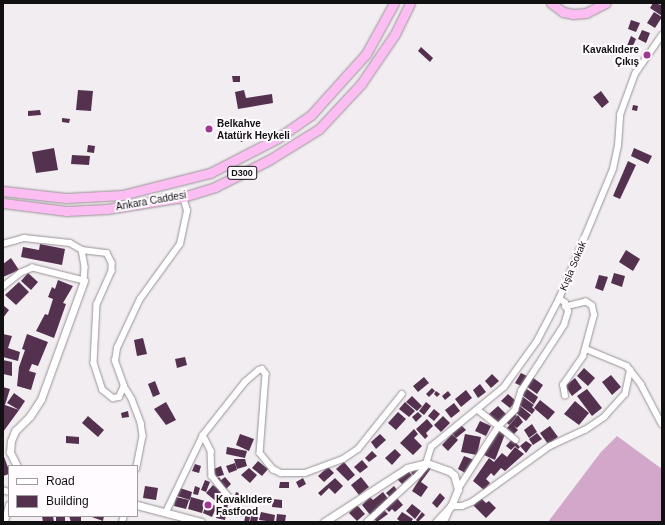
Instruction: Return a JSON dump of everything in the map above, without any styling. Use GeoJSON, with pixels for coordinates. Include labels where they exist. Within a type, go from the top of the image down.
{"type":"FeatureCollection","features":[{"type":"Feature","properties":{"kind":"highway","name":"Ankara Caddesi"},"geometry":{"type":"LineString","coordinates":[[3,191],[66,198],[122,195],[210,173],[278,138],[310,115],[366,54],[394,3]]}},
{"type":"Feature","properties":{"kind":"highway","name":"Ankara Caddesi"},"geometry":{"type":"LineString","coordinates":[[3,203],[66,211],[107,209],[183,197],[215,186],[269,160],[319,129],[361,84],[395,34],[410,3]]}},
{"type":"Feature","properties":{"kind":"highway"},"geometry":{"type":"LineString","coordinates":[[551,3],[563,12],[573,14],[586,13],[606,3]]}},
{"type":"Feature","properties":{"kind":"street","name":"Kışla Sokak"},"geometry":{"type":"LineString","coordinates":[[366,522],[419,474],[427,463],[431,447],[478,410],[504,387],[537,341],[559,300],[613,169],[624,102],[635,74],[662,35]]}},
{"type":"Feature","properties":{"kind":"street"},"geometry":{"type":"LineString","coordinates":[[138,465],[141,452],[141,424],[132,399],[124,386],[115,361],[117,348],[140,299],[180,244],[187,211],[183,197]]}},
{"type":"Feature","properties":{"kind":"street"},"geometry":{"type":"LineString","coordinates":[[3,244],[24,238],[56,240],[70,243],[82,250],[107,253],[112,263],[112,271],[97,304],[94,363],[98,380],[109,396],[119,397],[124,386]]}},
{"type":"Feature","properties":{"kind":"street"},"geometry":{"type":"LineString","coordinates":[[16,465],[10,452],[11,441],[15,431],[30,416],[41,399],[84,282],[82,250]]}},
{"type":"Feature","properties":{"kind":"street"},"geometry":{"type":"LineString","coordinates":[[3,287],[21,272],[34,268],[84,282]]}},
{"type":"Feature","properties":{"kind":"street"},"geometry":{"type":"LineString","coordinates":[[444,522],[458,489],[498,427],[515,410],[521,392],[545,351],[558,336],[568,312],[566,307],[559,300]]}},
{"type":"Feature","properties":{"kind":"street"},"geometry":{"type":"LineString","coordinates":[[565,396],[563,385],[586,349],[594,315],[592,306],[586,302],[566,307]]}},
{"type":"Feature","properties":{"kind":"street"},"geometry":{"type":"LineString","coordinates":[[586,349],[612,358],[630,371],[641,384],[662,424]]}},
{"type":"Feature","properties":{"kind":"street"},"geometry":{"type":"LineString","coordinates":[[166,512],[203,435],[245,382],[255,372],[262,369],[266,378],[260,453],[269,465],[281,473],[305,473],[343,459],[358,449],[402,394]]}},
{"type":"Feature","properties":{"kind":"street"},"geometry":{"type":"LineString","coordinates":[[436,522],[451,506],[462,506],[472,502],[550,446],[585,430],[604,417],[624,394],[630,371]]}},
{"type":"Feature","properties":{"kind":"street"},"geometry":{"type":"LineString","coordinates":[[478,410],[516,440]]}},
{"type":"Feature","properties":{"kind":"street"},"geometry":{"type":"LineString","coordinates":[[203,435],[211,452],[212,476],[230,498]]}},
{"type":"Feature","properties":{"kind":"street"},"geometry":{"type":"LineString","coordinates":[[324,522],[407,468],[427,463],[449,471],[454,475],[458,489]]}},
{"type":"Feature","properties":{"kind":"street"},"geometry":{"type":"LineString","coordinates":[[138,505],[201,522]]}},
{"type":"Feature","properties":{"kind":"street"},"geometry":{"type":"LineString","coordinates":[[5,522],[8,509]]}},
{"type":"Feature","properties":{"kind":"street"},"geometry":{"type":"LineString","coordinates":[[173,515],[177,522]]}},
{"type":"Feature","properties":{"kind":"shaded area"},"geometry":{"type":"Polygon","coordinates":[[[617,436],[662,469],[662,522],[548,522],[601,452],[617,436]]]}},
{"type":"Feature","properties":{"kind":"building"},"geometry":{"type":"Polygon","coordinates":[[[653,3],[662,5],[662,16],[650,8],[653,3]]]}},
{"type":"Feature","properties":{"kind":"building"},"geometry":{"type":"Polygon","coordinates":[[[654,12],[662,17],[655,28],[647,23],[654,12]]]}},
{"type":"Feature","properties":{"kind":"building"},"geometry":{"type":"Polygon","coordinates":[[[631,20],[640,23],[636,32],[628,29],[631,20]]]}},
{"type":"Feature","properties":{"kind":"building"},"geometry":{"type":"Polygon","coordinates":[[[642,30],[650,33],[646,43],[638,39],[642,30]]]}},
{"type":"Feature","properties":{"kind":"building"},"geometry":{"type":"Polygon","coordinates":[[[631,36],[636,39],[632,48],[627,46],[631,36]]]}},
{"type":"Feature","properties":{"kind":"building"},"geometry":{"type":"Polygon","coordinates":[[[421,47],[433,58],[430,62],[418,51],[421,47]]]}},
{"type":"Feature","properties":{"kind":"building"},"geometry":{"type":"Polygon","coordinates":[[[232,76],[240,76],[240,82],[233,82],[232,76]]]}},
{"type":"Feature","properties":{"kind":"building"},"geometry":{"type":"Polygon","coordinates":[[[78,90],[93,91],[91,111],[76,110],[78,90]]]}},
{"type":"Feature","properties":{"kind":"building"},"geometry":{"type":"Polygon","coordinates":[[[244,90],[246,98],[272,94],[273,103],[238,109],[235,92],[244,90]]]}},
{"type":"Feature","properties":{"kind":"building"},"geometry":{"type":"Polygon","coordinates":[[[601,91],[609,102],[602,108],[593,97],[601,91]]]}},
{"type":"Feature","properties":{"kind":"building"},"geometry":{"type":"Polygon","coordinates":[[[633,105],[638,106],[637,111],[632,110],[633,105]]]}},
{"type":"Feature","properties":{"kind":"building"},"geometry":{"type":"Polygon","coordinates":[[[40,110],[41,115],[28,116],[28,111],[40,110]]]}},
{"type":"Feature","properties":{"kind":"building"},"geometry":{"type":"Polygon","coordinates":[[[62,118],[70,119],[69,123],[62,122],[62,118]]]}},
{"type":"Feature","properties":{"kind":"building"},"geometry":{"type":"Polygon","coordinates":[[[248,134],[250,138],[241,142],[239,138],[248,134]]]}},
{"type":"Feature","properties":{"kind":"building"},"geometry":{"type":"Polygon","coordinates":[[[88,145],[95,146],[94,153],[87,152],[88,145]]]}},
{"type":"Feature","properties":{"kind":"building"},"geometry":{"type":"Polygon","coordinates":[[[54,148],[58,170],[36,173],[32,152],[54,148]]]}},
{"type":"Feature","properties":{"kind":"building"},"geometry":{"type":"Polygon","coordinates":[[[634,148],[652,156],[648,164],[631,156],[634,148]]]}},
{"type":"Feature","properties":{"kind":"building"},"geometry":{"type":"Polygon","coordinates":[[[72,155],[90,156],[89,165],[71,164],[72,155]]]}},
{"type":"Feature","properties":{"kind":"building"},"geometry":{"type":"Polygon","coordinates":[[[628,161],[636,165],[620,199],[613,196],[628,161]]]}},
{"type":"Feature","properties":{"kind":"building"},"geometry":{"type":"Polygon","coordinates":[[[40,244],[65,249],[62,265],[21,257],[23,247],[39,250],[40,244]]]}},
{"type":"Feature","properties":{"kind":"building"},"geometry":{"type":"Polygon","coordinates":[[[626,250],[640,259],[633,271],[619,262],[626,250]]]}},
{"type":"Feature","properties":{"kind":"building"},"geometry":{"type":"Polygon","coordinates":[[[11,258],[19,270],[3,277],[3,264],[11,258]]]}},
{"type":"Feature","properties":{"kind":"building"},"geometry":{"type":"Polygon","coordinates":[[[28,273],[38,282],[31,290],[21,281],[28,273]]]}},
{"type":"Feature","properties":{"kind":"building"},"geometry":{"type":"Polygon","coordinates":[[[614,273],[625,276],[622,287],[611,283],[614,273]]]}},
{"type":"Feature","properties":{"kind":"building"},"geometry":{"type":"Polygon","coordinates":[[[599,275],[608,277],[603,291],[595,288],[599,275]]]}},
{"type":"Feature","properties":{"kind":"building"},"geometry":{"type":"Polygon","coordinates":[[[58,280],[73,286],[63,303],[66,304],[54,338],[36,331],[45,314],[48,315],[53,299],[48,297],[52,287],[55,289],[58,280]]]}},
{"type":"Feature","properties":{"kind":"building"},"geometry":{"type":"Polygon","coordinates":[[[19,282],[29,292],[16,305],[5,295],[19,282]]]}},
{"type":"Feature","properties":{"kind":"building"},"geometry":{"type":"Polygon","coordinates":[[[3,305],[9,310],[3,318],[3,305]]]}},
{"type":"Feature","properties":{"kind":"building"},"geometry":{"type":"Polygon","coordinates":[[[3,334],[12,336],[8,348],[20,352],[18,361],[3,357],[3,334]]]}},
{"type":"Feature","properties":{"kind":"building"},"geometry":{"type":"Polygon","coordinates":[[[27,334],[48,342],[38,366],[32,364],[29,371],[36,373],[31,390],[17,386],[19,367],[25,350],[22,349],[27,334]]]}},
{"type":"Feature","properties":{"kind":"building"},"geometry":{"type":"Polygon","coordinates":[[[143,338],[147,354],[137,356],[134,340],[143,338]]]}},
{"type":"Feature","properties":{"kind":"building"},"geometry":{"type":"Polygon","coordinates":[[[185,357],[187,365],[177,368],[175,359],[185,357]]]}},
{"type":"Feature","properties":{"kind":"building"},"geometry":{"type":"Polygon","coordinates":[[[3,360],[12,362],[12,376],[3,374],[3,360]]]}},
{"type":"Feature","properties":{"kind":"building"},"geometry":{"type":"Polygon","coordinates":[[[584,368],[595,378],[588,386],[577,376],[584,368]]]}},
{"type":"Feature","properties":{"kind":"building"},"geometry":{"type":"Polygon","coordinates":[[[521,373],[529,377],[523,387],[515,383],[521,373]]]}},
{"type":"Feature","properties":{"kind":"building"},"geometry":{"type":"Polygon","coordinates":[[[492,374],[499,381],[491,388],[485,381],[492,374]]]}},
{"type":"Feature","properties":{"kind":"building"},"geometry":{"type":"Polygon","coordinates":[[[611,375],[621,387],[612,395],[602,382],[611,375]]]}},
{"type":"Feature","properties":{"kind":"building"},"geometry":{"type":"Polygon","coordinates":[[[424,377],[429,383],[418,392],[413,386],[424,377]]]}},
{"type":"Feature","properties":{"kind":"building"},"geometry":{"type":"Polygon","coordinates":[[[532,377],[543,385],[537,394],[526,386],[532,377]]]}},
{"type":"Feature","properties":{"kind":"building"},"geometry":{"type":"Polygon","coordinates":[[[575,378],[582,388],[572,396],[565,386],[575,378]]]}},
{"type":"Feature","properties":{"kind":"building"},"geometry":{"type":"Polygon","coordinates":[[[155,381],[160,394],[153,397],[148,384],[155,381]]]}},
{"type":"Feature","properties":{"kind":"building"},"geometry":{"type":"Polygon","coordinates":[[[480,384],[486,392],[478,398],[473,390],[480,384]]]}},
{"type":"Feature","properties":{"kind":"building"},"geometry":{"type":"Polygon","coordinates":[[[3,387],[10,389],[5,405],[19,410],[3,432],[3,387]]]}},
{"type":"Feature","properties":{"kind":"building"},"geometry":{"type":"Polygon","coordinates":[[[432,388],[435,391],[429,397],[426,394],[432,388]]]}},
{"type":"Feature","properties":{"kind":"building"},"geometry":{"type":"Polygon","coordinates":[[[527,389],[538,397],[534,404],[522,395],[527,389]]]}},
{"type":"Feature","properties":{"kind":"building"},"geometry":{"type":"Polygon","coordinates":[[[587,389],[602,408],[592,416],[577,396],[587,389]]]}},
{"type":"Feature","properties":{"kind":"building"},"geometry":{"type":"Polygon","coordinates":[[[466,390],[472,398],[461,407],[455,399],[466,390]]]}},
{"type":"Feature","properties":{"kind":"building"},"geometry":{"type":"Polygon","coordinates":[[[436,391],[440,394],[437,397],[434,394],[436,391]]]}},
{"type":"Feature","properties":{"kind":"building"},"geometry":{"type":"Polygon","coordinates":[[[448,391],[451,395],[445,400],[442,396],[448,391]]]}},
{"type":"Feature","properties":{"kind":"building"},"geometry":{"type":"Polygon","coordinates":[[[14,393],[25,401],[19,410],[7,403],[14,393]]]}},
{"type":"Feature","properties":{"kind":"building"},"geometry":{"type":"Polygon","coordinates":[[[508,394],[516,401],[510,408],[501,401],[508,394]]]}},
{"type":"Feature","properties":{"kind":"building"},"geometry":{"type":"Polygon","coordinates":[[[412,396],[422,406],[417,411],[406,402],[412,396]]]}},
{"type":"Feature","properties":{"kind":"building"},"geometry":{"type":"Polygon","coordinates":[[[523,397],[534,405],[532,407],[535,410],[532,414],[518,404],[523,397]]]}},
{"type":"Feature","properties":{"kind":"building"},"geometry":{"type":"Polygon","coordinates":[[[540,400],[555,412],[548,420],[534,408],[540,400]]]}},
{"type":"Feature","properties":{"kind":"building"},"geometry":{"type":"Polygon","coordinates":[[[575,401],[589,413],[579,425],[564,414],[575,401]]]}},
{"type":"Feature","properties":{"kind":"building"},"geometry":{"type":"Polygon","coordinates":[[[166,402],[176,420],[166,425],[154,409],[166,402]]]}},
{"type":"Feature","properties":{"kind":"building"},"geometry":{"type":"Polygon","coordinates":[[[405,402],[415,411],[409,417],[399,409],[405,402]]]}},
{"type":"Feature","properties":{"kind":"building"},"geometry":{"type":"Polygon","coordinates":[[[426,402],[431,406],[424,415],[419,411],[426,402]]]}},
{"type":"Feature","properties":{"kind":"building"},"geometry":{"type":"Polygon","coordinates":[[[454,403],[460,411],[451,418],[445,410],[454,403]]]}},
{"type":"Feature","properties":{"kind":"building"},"geometry":{"type":"Polygon","coordinates":[[[498,406],[506,414],[498,423],[489,414],[498,406]]]}},
{"type":"Feature","properties":{"kind":"building"},"geometry":{"type":"Polygon","coordinates":[[[520,406],[531,415],[526,421],[515,412],[520,406]]]}},
{"type":"Feature","properties":{"kind":"building"},"geometry":{"type":"Polygon","coordinates":[[[434,409],[440,414],[434,421],[428,416],[434,409]]]}},
{"type":"Feature","properties":{"kind":"building"},"geometry":{"type":"Polygon","coordinates":[[[128,411],[129,417],[122,418],[121,413],[128,411]]]}},
{"type":"Feature","properties":{"kind":"building"},"geometry":{"type":"Polygon","coordinates":[[[398,412],[406,419],[396,430],[388,423],[398,412]]]}},
{"type":"Feature","properties":{"kind":"building"},"geometry":{"type":"Polygon","coordinates":[[[418,412],[422,416],[416,422],[412,417],[418,412]]]}},
{"type":"Feature","properties":{"kind":"building"},"geometry":{"type":"Polygon","coordinates":[[[514,413],[517,416],[509,425],[506,422],[514,413]]]}},
{"type":"Feature","properties":{"kind":"building"},"geometry":{"type":"Polygon","coordinates":[[[518,415],[523,422],[517,428],[514,426],[518,430],[514,434],[507,428],[518,415]]]}},
{"type":"Feature","properties":{"kind":"building"},"geometry":{"type":"Polygon","coordinates":[[[88,416],[104,430],[98,437],[82,423],[88,416]]]}},
{"type":"Feature","properties":{"kind":"building"},"geometry":{"type":"Polygon","coordinates":[[[443,416],[450,423],[441,432],[434,425],[443,416]]]}},
{"type":"Feature","properties":{"kind":"building"},"geometry":{"type":"Polygon","coordinates":[[[427,419],[433,426],[426,433],[428,436],[425,439],[416,429],[427,419]]]}},
{"type":"Feature","properties":{"kind":"building"},"geometry":{"type":"Polygon","coordinates":[[[480,421],[491,426],[486,436],[475,431],[480,421]]]}},
{"type":"Feature","properties":{"kind":"building"},"geometry":{"type":"Polygon","coordinates":[[[532,424],[537,432],[529,438],[524,430],[532,424]]]}},
{"type":"Feature","properties":{"kind":"building"},"geometry":{"type":"Polygon","coordinates":[[[461,425],[466,430],[456,438],[452,433],[461,425]]]}},
{"type":"Feature","properties":{"kind":"building"},"geometry":{"type":"Polygon","coordinates":[[[550,426],[558,437],[548,444],[540,433],[550,426]]]}},
{"type":"Feature","properties":{"kind":"building"},"geometry":{"type":"Polygon","coordinates":[[[414,429],[418,434],[414,438],[422,446],[413,455],[400,443],[414,429]]]}},
{"type":"Feature","properties":{"kind":"building"},"geometry":{"type":"Polygon","coordinates":[[[497,430],[505,434],[495,460],[484,455],[497,430]]]}},
{"type":"Feature","properties":{"kind":"building"},"geometry":{"type":"Polygon","coordinates":[[[537,433],[542,439],[533,445],[529,439],[537,433]]]}},
{"type":"Feature","properties":{"kind":"building"},"geometry":{"type":"Polygon","coordinates":[[[240,434],[254,439],[249,451],[236,445],[240,434]]]}},
{"type":"Feature","properties":{"kind":"building"},"geometry":{"type":"Polygon","coordinates":[[[380,434],[386,440],[376,449],[371,442],[380,434]]]}},
{"type":"Feature","properties":{"kind":"building"},"geometry":{"type":"Polygon","coordinates":[[[452,434],[458,440],[448,451],[442,445],[452,434]]]}},
{"type":"Feature","properties":{"kind":"building"},"geometry":{"type":"Polygon","coordinates":[[[465,434],[481,437],[477,455],[461,452],[465,434]]]}},
{"type":"Feature","properties":{"kind":"building"},"geometry":{"type":"Polygon","coordinates":[[[66,436],[79,437],[79,444],[66,443],[66,436]]]}},
{"type":"Feature","properties":{"kind":"building"},"geometry":{"type":"Polygon","coordinates":[[[512,439],[520,447],[518,449],[515,446],[511,450],[506,446],[512,439]]]}},
{"type":"Feature","properties":{"kind":"building"},"geometry":{"type":"Polygon","coordinates":[[[526,441],[532,445],[526,453],[520,446],[526,441]]]}},
{"type":"Feature","properties":{"kind":"building"},"geometry":{"type":"Polygon","coordinates":[[[227,447],[247,451],[245,458],[226,454],[227,447]]]}},
{"type":"Feature","properties":{"kind":"building"},"geometry":{"type":"Polygon","coordinates":[[[515,447],[524,454],[505,471],[501,468],[494,476],[491,473],[486,479],[490,483],[484,490],[473,481],[489,458],[494,462],[502,453],[507,457],[515,447]]]}},
{"type":"Feature","properties":{"kind":"building"},"geometry":{"type":"Polygon","coordinates":[[[395,449],[401,455],[392,465],[385,458],[395,449]]]}},
{"type":"Feature","properties":{"kind":"building"},"geometry":{"type":"Polygon","coordinates":[[[372,451],[377,456],[369,462],[365,458],[372,451]]]}},
{"type":"Feature","properties":{"kind":"building"},"geometry":{"type":"Polygon","coordinates":[[[3,454],[8,467],[8,474],[3,476],[3,454]]]}},
{"type":"Feature","properties":{"kind":"building"},"geometry":{"type":"Polygon","coordinates":[[[464,456],[474,460],[467,474],[458,469],[464,456]]]}},
{"type":"Feature","properties":{"kind":"building"},"geometry":{"type":"Polygon","coordinates":[[[234,459],[245,459],[247,466],[237,469],[234,459]]]}},
{"type":"Feature","properties":{"kind":"building"},"geometry":{"type":"Polygon","coordinates":[[[362,460],[368,467],[360,473],[354,467],[362,460]]]}},
{"type":"Feature","properties":{"kind":"building"},"geometry":{"type":"Polygon","coordinates":[[[258,461],[268,469],[262,476],[252,468],[258,461]]]}},
{"type":"Feature","properties":{"kind":"building"},"geometry":{"type":"Polygon","coordinates":[[[344,462],[355,475],[348,481],[336,469],[344,462]]]}},
{"type":"Feature","properties":{"kind":"building"},"geometry":{"type":"Polygon","coordinates":[[[235,463],[237,470],[229,473],[226,466],[235,463]]]}},
{"type":"Feature","properties":{"kind":"building"},"geometry":{"type":"Polygon","coordinates":[[[195,464],[201,466],[199,473],[192,471],[195,464]]]}},
{"type":"Feature","properties":{"kind":"building"},"geometry":{"type":"Polygon","coordinates":[[[429,464],[432,467],[421,482],[428,487],[421,497],[412,491],[429,464]]]}},
{"type":"Feature","properties":{"kind":"building"},"geometry":{"type":"Polygon","coordinates":[[[221,466],[224,475],[216,477],[214,469],[221,466]]]}},
{"type":"Feature","properties":{"kind":"building"},"geometry":{"type":"Polygon","coordinates":[[[328,467],[334,473],[324,482],[318,476],[328,467]]]}},
{"type":"Feature","properties":{"kind":"building"},"geometry":{"type":"Polygon","coordinates":[[[249,468],[257,475],[250,483],[241,475],[249,468]]]}},
{"type":"Feature","properties":{"kind":"building"},"geometry":{"type":"Polygon","coordinates":[[[415,469],[419,472],[415,477],[411,473],[415,469]]]}},
{"type":"Feature","properties":{"kind":"building"},"geometry":{"type":"Polygon","coordinates":[[[407,470],[412,475],[402,484],[397,479],[407,470]]]}},
{"type":"Feature","properties":{"kind":"building"},"geometry":{"type":"Polygon","coordinates":[[[219,477],[221,480],[225,477],[231,484],[224,491],[215,480],[219,477]]]}},
{"type":"Feature","properties":{"kind":"building"},"geometry":{"type":"Polygon","coordinates":[[[361,477],[369,487],[359,495],[351,485],[361,477]]]}},
{"type":"Feature","properties":{"kind":"building"},"geometry":{"type":"Polygon","coordinates":[[[303,478],[306,484],[299,488],[296,482],[303,478]]]}},
{"type":"Feature","properties":{"kind":"building"},"geometry":{"type":"Polygon","coordinates":[[[335,478],[343,486],[335,494],[329,488],[321,496],[318,493],[335,478]]]}},
{"type":"Feature","properties":{"kind":"building"},"geometry":{"type":"Polygon","coordinates":[[[205,480],[210,482],[206,492],[201,490],[205,480]]]}},
{"type":"Feature","properties":{"kind":"building"},"geometry":{"type":"Polygon","coordinates":[[[280,482],[289,482],[289,488],[279,488],[280,482]]]}},
{"type":"Feature","properties":{"kind":"building"},"geometry":{"type":"Polygon","coordinates":[[[213,485],[224,494],[217,502],[206,493],[213,485]]]}},
{"type":"Feature","properties":{"kind":"building"},"geometry":{"type":"Polygon","coordinates":[[[145,486],[158,488],[156,500],[143,498],[145,486]]]}},
{"type":"Feature","properties":{"kind":"building"},"geometry":{"type":"Polygon","coordinates":[[[195,486],[200,488],[198,495],[193,494],[195,486]]]}},
{"type":"Feature","properties":{"kind":"building"},"geometry":{"type":"Polygon","coordinates":[[[394,486],[397,490],[390,497],[386,493],[394,486]]]}},
{"type":"Feature","properties":{"kind":"building"},"geometry":{"type":"Polygon","coordinates":[[[180,488],[192,492],[190,500],[177,496],[180,488]]]}},
{"type":"Feature","properties":{"kind":"building"},"geometry":{"type":"Polygon","coordinates":[[[236,492],[247,496],[244,502],[234,499],[236,492]]]}},
{"type":"Feature","properties":{"kind":"building"},"geometry":{"type":"Polygon","coordinates":[[[383,492],[389,500],[371,516],[362,505],[370,497],[373,500],[383,492]]]}},
{"type":"Feature","properties":{"kind":"building"},"geometry":{"type":"Polygon","coordinates":[[[440,493],[445,498],[437,508],[432,503],[440,493]]]}},
{"type":"Feature","properties":{"kind":"building"},"geometry":{"type":"Polygon","coordinates":[[[176,497],[189,500],[186,509],[174,506],[176,497]]]}},
{"type":"Feature","properties":{"kind":"building"},"geometry":{"type":"Polygon","coordinates":[[[191,497],[205,501],[202,513],[188,509],[191,497]]]}},
{"type":"Feature","properties":{"kind":"building"},"geometry":{"type":"Polygon","coordinates":[[[221,497],[229,499],[225,520],[216,518],[221,497]]]}},
{"type":"Feature","properties":{"kind":"building"},"geometry":{"type":"Polygon","coordinates":[[[396,497],[403,505],[395,512],[392,509],[389,512],[384,507],[396,497]]]}},
{"type":"Feature","properties":{"kind":"building"},"geometry":{"type":"Polygon","coordinates":[[[480,497],[486,503],[489,501],[496,508],[486,518],[472,504],[480,497]]]}},
{"type":"Feature","properties":{"kind":"building"},"geometry":{"type":"Polygon","coordinates":[[[273,499],[282,500],[282,508],[272,507],[273,499]]]}},
{"type":"Feature","properties":{"kind":"building"},"geometry":{"type":"Polygon","coordinates":[[[207,502],[217,506],[212,517],[203,513],[207,502]]]}},
{"type":"Feature","properties":{"kind":"building"},"geometry":{"type":"Polygon","coordinates":[[[412,504],[421,511],[415,519],[406,511],[412,504]]]}},
{"type":"Feature","properties":{"kind":"building"},"geometry":{"type":"Polygon","coordinates":[[[357,505],[365,514],[357,521],[349,513],[357,505]]]}},
{"type":"Feature","properties":{"kind":"building"},"geometry":{"type":"Polygon","coordinates":[[[383,509],[388,514],[377,522],[373,518],[383,509]]]}},
{"type":"Feature","properties":{"kind":"building"},"geometry":{"type":"Polygon","coordinates":[[[235,511],[244,513],[243,517],[234,515],[235,511]]]}},
{"type":"Feature","properties":{"kind":"building"},"geometry":{"type":"Polygon","coordinates":[[[252,512],[259,513],[257,522],[250,521],[252,512]]]}},
{"type":"Feature","properties":{"kind":"building"},"geometry":{"type":"Polygon","coordinates":[[[261,512],[275,515],[274,522],[259,520],[261,512]]]}},
{"type":"Feature","properties":{"kind":"building"},"geometry":{"type":"Polygon","coordinates":[[[402,512],[413,519],[411,522],[401,522],[397,519],[402,512]]]}},
{"type":"Feature","properties":{"kind":"building"},"geometry":{"type":"Polygon","coordinates":[[[422,512],[425,515],[418,522],[416,520],[422,512]]]}},
{"type":"Feature","properties":{"kind":"building"},"geometry":{"type":"Polygon","coordinates":[[[246,513],[251,514],[249,522],[244,522],[246,513]]]}},
{"type":"Feature","properties":{"kind":"building"},"geometry":{"type":"Polygon","coordinates":[[[277,514],[286,515],[285,522],[276,522],[277,514]]]}},
{"type":"Feature","properties":{"kind":"building"},"geometry":{"type":"Polygon","coordinates":[[[42,517],[53,517],[54,522],[43,522],[42,517]]]}},
{"type":"Feature","properties":{"kind":"building"},"geometry":{"type":"Polygon","coordinates":[[[56,517],[65,517],[65,522],[56,522],[56,517]]]}},
{"type":"Feature","properties":{"kind":"building"},"geometry":{"type":"Polygon","coordinates":[[[69,517],[81,517],[81,522],[71,522],[69,517]]]}},
{"type":"Feature","properties":{"kind":"building"},"geometry":{"type":"Polygon","coordinates":[[[92,517],[104,517],[103,521],[92,517]]]}},
{"type":"Feature","properties":{"kind":"place","name":"Kavaklıdere Çıkış"},"geometry":{"type":"Point","coordinates":[647,55]}},
{"type":"Feature","properties":{"kind":"place","name":"Belkahve Atatürk Heykeli"},"geometry":{"type":"Point","coordinates":[209,129]}},
{"type":"Feature","properties":{"kind":"place","name":"Kavaklıdere Fastfood"},"geometry":{"type":"Point","coordinates":[208,505]}}]}
